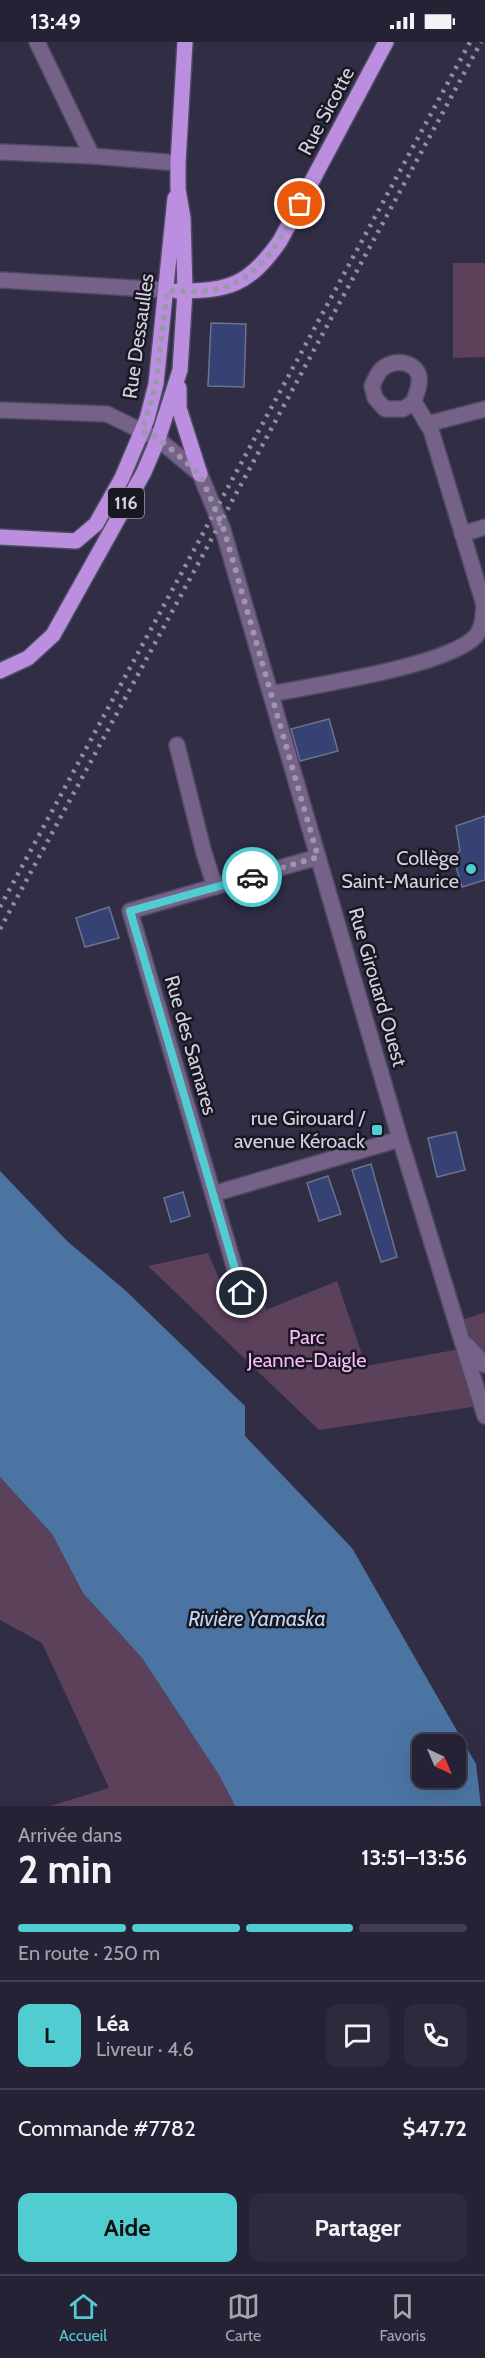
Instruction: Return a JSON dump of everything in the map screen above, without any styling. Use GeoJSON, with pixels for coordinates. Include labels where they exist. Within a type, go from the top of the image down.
{"type":"FeatureCollection","features":[{"type":"Feature","properties":{"kind":"main road","name":"Rue Dessaulles"},"geometry":{"type":"LineString","coordinates":[[91,566],[144,472],[158,438],[180,370],[185,291],[183,218],[178,189],[178,163],[185,42]]}},
{"type":"Feature","properties":{"kind":"main road","name":"Rue Sicotte"},"geometry":{"type":"LineString","coordinates":[[167,291],[218,290],[251,275],[264,264],[280,241],[387,42]]}},
{"type":"Feature","properties":{"kind":"main road","name":"Rue Dessaulles"},"geometry":{"type":"LineString","coordinates":[[76,541],[96,524],[122,478],[142,431],[156,384],[167,291],[173,204],[178,189]]}},
{"type":"Feature","properties":{"kind":"main road"},"geometry":{"type":"LineString","coordinates":[[180,370],[179,408],[200,474]]}},
{"type":"Feature","properties":{"kind":"main road"},"geometry":{"type":"LineString","coordinates":[[0,537],[76,541],[86,551],[91,566]]}},
{"type":"Feature","properties":{"kind":"main road","name":"116"},"geometry":{"type":"LineString","coordinates":[[0,671],[28,658],[53,634],[91,566]]}},
{"type":"Feature","properties":{"kind":"street"},"geometry":{"type":"LineString","coordinates":[[37,42],[92,156]]}},
{"type":"Feature","properties":{"kind":"street"},"geometry":{"type":"LineString","coordinates":[[0,152],[178,163]]}},
{"type":"Feature","properties":{"kind":"street"},"geometry":{"type":"LineString","coordinates":[[0,280],[167,291]]}},
{"type":"Feature","properties":{"kind":"street"},"geometry":{"type":"LineString","coordinates":[[271,694],[378,674],[464,646],[477,634],[483,621],[484,605],[427,424],[414,402]]}},
{"type":"Feature","properties":{"kind":"street"},"geometry":{"type":"LineString","coordinates":[[427,424],[485,409]]}},
{"type":"Feature","properties":{"kind":"street"},"geometry":{"type":"LineString","coordinates":[[0,410],[107,414],[158,438],[200,474]]}},
{"type":"Feature","properties":{"kind":"street","name":"Rue Girouard Ouest"},"geometry":{"type":"LineString","coordinates":[[200,474],[224,530],[400,1139],[462,1340],[482,1393],[485,1416]]}},
{"type":"Feature","properties":{"kind":"street"},"geometry":{"type":"LineString","coordinates":[[462,534],[485,527]]}},
{"type":"Feature","properties":{"kind":"street"},"geometry":{"type":"LineString","coordinates":[[177,745],[215,887],[318,857]]}},
{"type":"Feature","properties":{"kind":"street","name":"Rue des Samares"},"geometry":{"type":"LineString","coordinates":[[215,887],[130,911],[242,1293]]}},
{"type":"Feature","properties":{"kind":"street"},"geometry":{"type":"LineString","coordinates":[[213,1194],[400,1139]]}},
{"type":"Feature","properties":{"kind":"street"},"geometry":{"type":"LineString","coordinates":[[462,1340],[485,1365]]}},
{"type":"Feature","properties":{"kind":"green space"},"geometry":{"type":"Polygon","coordinates":[[[453,263],[485,263],[485,357],[453,358],[453,263]]]}},
{"type":"Feature","properties":{"kind":"green space","name":"Parc Jeanne-Daigle"},"geometry":{"type":"Polygon","coordinates":[[[208,1253],[221,1283],[256,1272],[266,1310],[337,1281],[366,1366],[460,1349],[485,1406],[485,1425],[479,1406],[319,1430],[148,1266],[208,1253]]]}},
{"type":"Feature","properties":{"kind":"green space"},"geometry":{"type":"Polygon","coordinates":[[[485,1312],[485,1356],[471,1338],[463,1320],[485,1312]]]}},
{"type":"Feature","properties":{"kind":"green space"},"geometry":{"type":"Polygon","coordinates":[[[0,1477],[52,1534],[83,1593],[142,1658],[219,1775],[235,1806],[50,1806],[109,1788],[42,1643],[0,1620],[0,1477]]]}},
{"type":"Feature","properties":{"kind":"water","name":"Rivière Yamaska"},"geometry":{"type":"Polygon","coordinates":[[[0,1171],[67,1241],[125,1290],[245,1406],[245,1436],[352,1548],[459,1734],[412,1734],[412,1788],[466,1788],[466,1747],[476,1764],[481,1806],[235,1806],[219,1775],[142,1658],[83,1593],[52,1534],[0,1477],[0,1171]]]}},
{"type":"Feature","properties":{"kind":"building"},"geometry":{"type":"Polygon","coordinates":[[[211,323],[246,324],[244,387],[208,386],[211,323]]]}},
{"type":"Feature","properties":{"kind":"building"},"geometry":{"type":"Polygon","coordinates":[[[329,719],[338,751],[300,761],[291,729],[329,719]]]}},
{"type":"Feature","properties":{"kind":"building","name":"Collège Saint-Maurice"},"geometry":{"type":"Polygon","coordinates":[[[485,816],[485,880],[462,887],[453,857],[460,851],[456,826],[485,816]]]}},
{"type":"Feature","properties":{"kind":"building"},"geometry":{"type":"Polygon","coordinates":[[[109,907],[119,938],[85,947],[76,918],[109,907]]]}},
{"type":"Feature","properties":{"kind":"building"},"geometry":{"type":"Polygon","coordinates":[[[456,1132],[465,1170],[437,1177],[428,1138],[456,1132]]]}},
{"type":"Feature","properties":{"kind":"building"},"geometry":{"type":"Polygon","coordinates":[[[371,1164],[397,1257],[381,1262],[352,1170],[371,1164]]]}},
{"type":"Feature","properties":{"kind":"building"},"geometry":{"type":"Polygon","coordinates":[[[328,1176],[341,1214],[319,1221],[307,1183],[328,1176]]]}},
{"type":"Feature","properties":{"kind":"building"},"geometry":{"type":"Polygon","coordinates":[[[183,1192],[190,1216],[171,1222],[164,1198],[183,1192]]]}},
{"type":"Feature","properties":{"kind":"railway"},"geometry":{"type":"LineString","coordinates":[[0,907],[470,42]]}},
{"type":"Feature","properties":{"kind":"railway"},"geometry":{"type":"LineString","coordinates":[[0,929],[481,42]]}},
{"type":"Feature","properties":{"kind":"way so far"},"geometry":{"type":"LineString","coordinates":[[252,877],[318,857],[224,530],[200,474],[158,438],[142,431],[156,384],[167,291],[218,290],[251,275],[264,264],[280,241],[300,204]]}},
{"type":"Feature","properties":{"kind":"place","name":"Collège Saint-Maurice"},"geometry":{"type":"Point","coordinates":[471,869]}},
{"type":"Feature","properties":{"kind":"place","name":"rue Girouard / avenue Kéroack"},"geometry":{"type":"Point","coordinates":[377,1130]}},
{"type":"Feature","properties":{"kind":"route"},"geometry":{"type":"LineString","coordinates":[[242,1293],[130,911],[252,877]]}}]}
